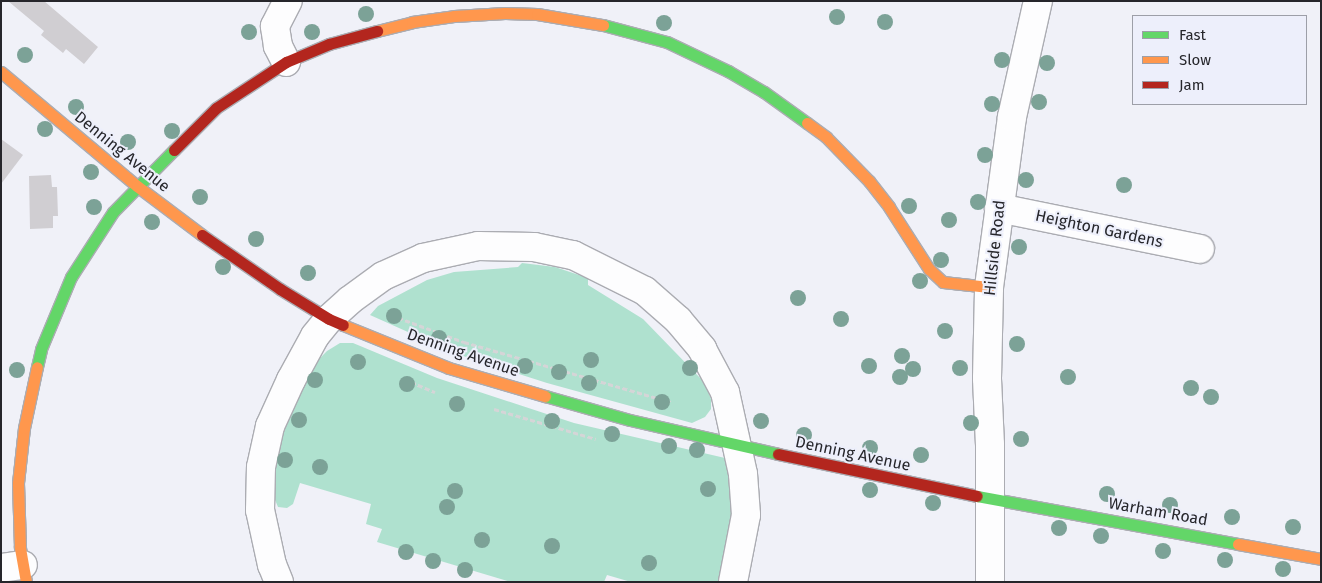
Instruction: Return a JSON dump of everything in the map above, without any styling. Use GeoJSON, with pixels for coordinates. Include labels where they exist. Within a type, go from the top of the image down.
{"type":"FeatureCollection","features":[{"type":"Feature","properties":{"kind":"main road"},"geometry":{"type":"LineString","coordinates":[[17,572],[20,460],[27,408],[42,349],[60,299],[84,254],[113,212],[216,108],[286,62],[322,47],[359,35],[412,22],[478,14],[505,13],[570,18],[626,30],[667,42],[728,71],[764,92],[826,137],[869,181],[889,207],[929,269],[943,282],[989,287]]}},
{"type":"Feature","properties":{"kind":"main road","name":"Denning Avenue"},"geometry":{"type":"LineString","coordinates":[[1,72],[137,186],[234,258],[330,319],[449,368],[630,420],[837,468],[990,498]]}},
{"type":"Feature","properties":{"kind":"main road","name":"Warham Road"},"geometry":{"type":"LineString","coordinates":[[990,498],[1321,558]]}},
{"type":"Feature","properties":{"kind":"street"},"geometry":{"type":"LineString","coordinates":[[286,62],[278,46],[275,26],[288,1]]}},
{"type":"Feature","properties":{"kind":"street","name":"Hillside Road"},"geometry":{"type":"LineString","coordinates":[[990,582],[990,445],[987,378],[989,287],[1019,79],[1038,1]]}},
{"type":"Feature","properties":{"kind":"street","name":"Heighton Gardens"},"geometry":{"type":"LineString","coordinates":[[999,208],[1200,249]]}},
{"type":"Feature","properties":{"kind":"street"},"geometry":{"type":"LineString","coordinates":[[279,582],[272,565],[260,510],[261,467],[270,426],[291,380],[316,336],[330,319],[383,276],[423,258],[478,246],[534,247],[573,255],[645,291],[678,320],[702,350],[726,392],[743,474],[746,515],[733,582]]}},
{"type":"Feature","properties":{"kind":"path"},"geometry":{"type":"LineString","coordinates":[[385,313],[464,342],[678,403]]}},
{"type":"Feature","properties":{"kind":"green space"},"geometry":{"type":"Polygon","coordinates":[[[522,263],[555,267],[588,278],[588,285],[643,319],[705,383],[711,399],[711,409],[705,417],[692,423],[547,383],[457,354],[370,315],[378,306],[427,280],[454,272],[518,267],[522,263]]]}},
{"type":"Feature","properties":{"kind":"green space"},"geometry":{"type":"Polygon","coordinates":[[[340,343],[353,343],[437,378],[574,423],[725,458],[733,479],[734,510],[718,582],[631,582],[607,575],[604,582],[511,582],[377,542],[382,529],[366,524],[371,504],[300,483],[293,504],[287,508],[278,507],[273,495],[273,480],[278,450],[287,416],[315,363],[327,351],[340,343]]]}},
{"type":"Feature","properties":{"kind":"building"},"geometry":{"type":"Polygon","coordinates":[[[8,1],[44,1],[98,47],[84,64],[66,49],[63,53],[41,35],[44,31],[8,1]]]}},
{"type":"Feature","properties":{"kind":"building"},"geometry":{"type":"Polygon","coordinates":[[[1,139],[23,155],[1,184],[1,139]]]}},
{"type":"Feature","properties":{"kind":"building"},"geometry":{"type":"Polygon","coordinates":[[[51,175],[52,187],[57,187],[58,216],[53,216],[53,228],[30,229],[29,176],[51,175]]]}},
{"type":"Feature","properties":{"kind":"traffic: fast"},"geometry":{"type":"LineString","coordinates":[[603,25],[667,42],[728,71],[764,92],[807,123]]}},
{"type":"Feature","properties":{"kind":"traffic: fast"},"geometry":{"type":"LineString","coordinates":[[37,367],[41,349],[71,277],[113,212],[174,150]]}},
{"type":"Feature","properties":{"kind":"traffic: fast"},"geometry":{"type":"LineString","coordinates":[[545,396],[630,420],[778,454]]}},
{"type":"Feature","properties":{"kind":"traffic: fast"},"geometry":{"type":"LineString","coordinates":[[977,496],[1238,544]]}},
{"type":"Feature","properties":{"kind":"traffic: slow"},"geometry":{"type":"LineString","coordinates":[[377,31],[412,22],[454,16],[505,13],[537,14],[603,25]]}},
{"type":"Feature","properties":{"kind":"traffic: slow"},"geometry":{"type":"LineString","coordinates":[[1,72],[137,186],[202,235]]}},
{"type":"Feature","properties":{"kind":"traffic: slow"},"geometry":{"type":"LineString","coordinates":[[807,123],[826,137],[869,181],[889,207],[929,269],[943,282],[989,287]]}},
{"type":"Feature","properties":{"kind":"traffic: slow"},"geometry":{"type":"LineString","coordinates":[[343,325],[449,368],[545,396]]}},
{"type":"Feature","properties":{"kind":"traffic: slow"},"geometry":{"type":"LineString","coordinates":[[26,582],[20,547],[18,483],[24,428],[37,367]]}},
{"type":"Feature","properties":{"kind":"traffic: slow"},"geometry":{"type":"LineString","coordinates":[[1238,544],[1321,559]]}},
{"type":"Feature","properties":{"kind":"traffic: jam"},"geometry":{"type":"LineString","coordinates":[[174,150],[216,108],[286,62],[329,44],[377,31]]}},
{"type":"Feature","properties":{"kind":"traffic: jam"},"geometry":{"type":"LineString","coordinates":[[202,235],[280,289],[329,319],[343,325]]}},
{"type":"Feature","properties":{"kind":"traffic: jam"},"geometry":{"type":"LineString","coordinates":[[778,454],[977,496]]}}]}
